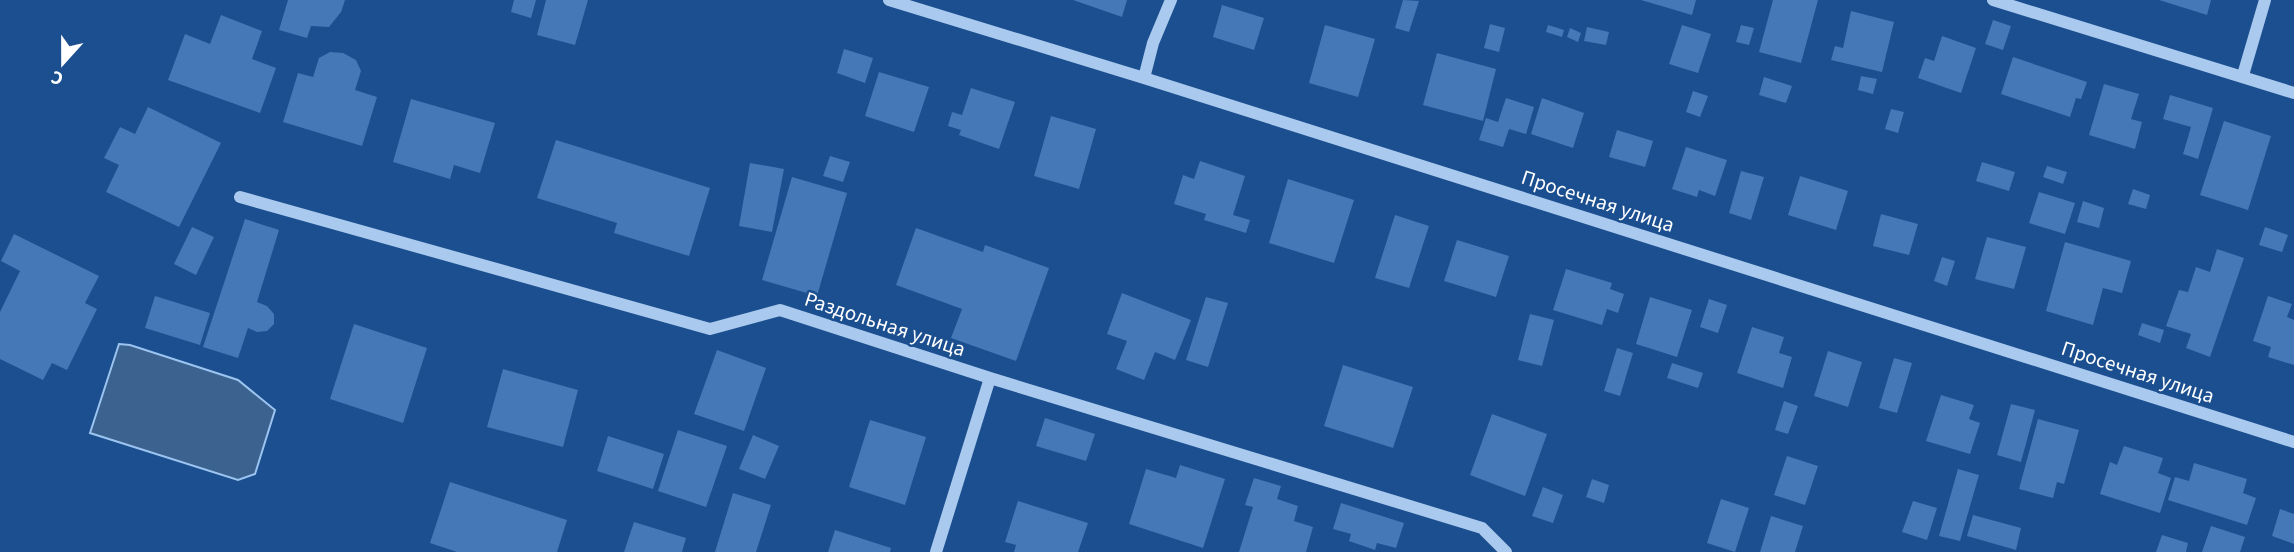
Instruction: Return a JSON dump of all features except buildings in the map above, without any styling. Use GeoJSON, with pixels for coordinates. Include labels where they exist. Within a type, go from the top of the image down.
{"type":"FeatureCollection","features":[{"type":"Feature","properties":{"kind":"street","name":"Просечная улица"},"geometry":{"type":"LineString","coordinates":[[889,0],[1144,78],[2294,442]]}},
{"type":"Feature","properties":{"kind":"street"},"geometry":{"type":"LineString","coordinates":[[1144,78],[1153,43],[1171,0]]}},
{"type":"Feature","properties":{"kind":"street"},"geometry":{"type":"LineString","coordinates":[[1993,0],[2243,75],[2294,93]]}},
{"type":"Feature","properties":{"kind":"street"},"geometry":{"type":"LineString","coordinates":[[2243,75],[2265,0]]}},
{"type":"Feature","properties":{"kind":"street","name":"Раздольная улица"},"geometry":{"type":"LineString","coordinates":[[240,197],[710,330],[780,310],[989,378],[1482,528],[1506,552]]}},
{"type":"Feature","properties":{"kind":"street"},"geometry":{"type":"LineString","coordinates":[[936,552],[989,378]]}},
{"type":"Feature","properties":{"kind":"water"},"geometry":{"type":"Polygon","coordinates":[[[119,344],[130,345],[238,380],[275,410],[255,474],[238,480],[90,433],[119,344]]]}}]}
